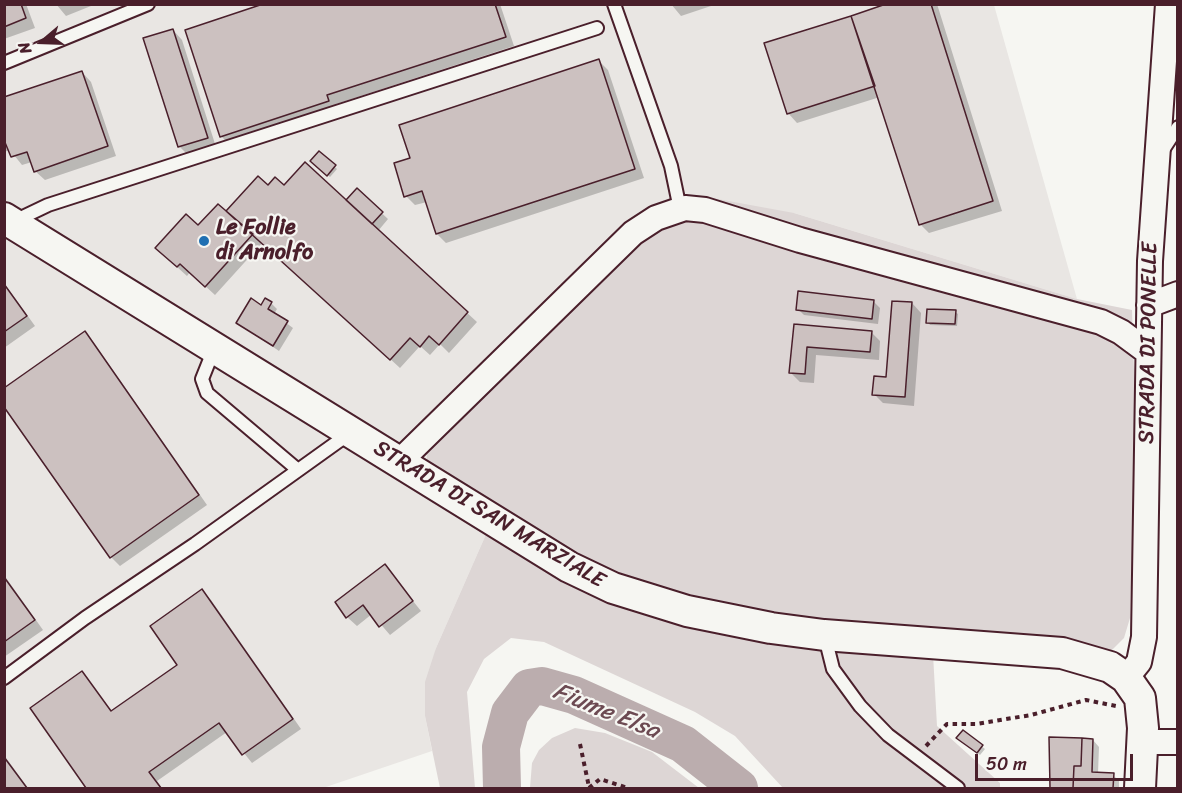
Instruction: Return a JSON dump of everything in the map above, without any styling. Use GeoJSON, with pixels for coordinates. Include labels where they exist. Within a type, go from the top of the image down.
{"type":"FeatureCollection","features":[{"type":"Feature","properties":{"kind":"street","name":"STRADA DI PONELLE"},"geometry":{"type":"LineString","coordinates":[[1126,678],[1139,662],[1144,637],[1149,305],[1156,161],[1168,4]]}},
{"type":"Feature","properties":{"kind":"street"},"geometry":{"type":"LineString","coordinates":[[399,462],[633,233],[656,218],[680,209],[705,210],[800,240],[1101,322],[1148,352]]}},
{"type":"Feature","properties":{"kind":"street","name":"STRADA DI SAN MARZIALE"},"geometry":{"type":"LineString","coordinates":[[8,226],[215,348],[569,567],[613,588],[648,601],[710,617],[825,635],[1062,653],[1093,660],[1126,678]]}},
{"type":"Feature","properties":{"kind":"street"},"geometry":{"type":"LineString","coordinates":[[1149,305],[1178,294]]}},
{"type":"Feature","properties":{"kind":"street"},"geometry":{"type":"LineString","coordinates":[[1126,678],[1138,692],[1141,704],[1143,742],[1140,789]]}},
{"type":"Feature","properties":{"kind":"street"},"geometry":{"type":"LineString","coordinates":[[1143,742],[1178,742]]}},
{"type":"Feature","properties":{"kind":"lane"},"geometry":{"type":"LineString","coordinates":[[4,63],[148,4]]}},
{"type":"Feature","properties":{"kind":"lane"},"geometry":{"type":"LineString","coordinates":[[614,4],[671,166],[680,209]]}},
{"type":"Feature","properties":{"kind":"lane"},"geometry":{"type":"LineString","coordinates":[[8,226],[48,205],[597,28]]}},
{"type":"Feature","properties":{"kind":"lane"},"geometry":{"type":"LineString","coordinates":[[1156,161],[1178,127]]}},
{"type":"Feature","properties":{"kind":"lane"},"geometry":{"type":"LineString","coordinates":[[215,348],[202,379],[207,393],[298,470]]}},
{"type":"Feature","properties":{"kind":"lane"},"geometry":{"type":"LineString","coordinates":[[4,678],[85,618],[351,433]]}},
{"type":"Feature","properties":{"kind":"lane"},"geometry":{"type":"LineString","coordinates":[[825,635],[833,669],[849,693],[881,728],[915,758],[958,789]]}},
{"type":"Feature","properties":{"kind":"path"},"geometry":{"type":"LineString","coordinates":[[915,758],[947,724],[976,724],[1031,715],[1086,700],[1114,706],[1141,704]]}},
{"type":"Feature","properties":{"kind":"path"},"geometry":{"type":"LineString","coordinates":[[580,744],[589,788],[600,779],[628,789]]}},
{"type":"Feature","properties":{"kind":"shaded area"},"geometry":{"type":"Polygon","coordinates":[[[5,5],[994,5],[1077,299],[794,213],[649,239],[437,436],[487,532],[436,648],[425,716],[432,751],[323,788],[5,788],[5,5]]]}},
{"type":"Feature","properties":{"kind":"shaded area"},"geometry":{"type":"Polygon","coordinates":[[[712,198],[794,213],[1077,299],[1132,310],[1136,430],[1130,618],[1124,638],[1104,658],[933,654],[937,726],[1000,783],[1000,788],[783,788],[735,736],[695,712],[544,642],[511,638],[484,659],[467,692],[475,788],[440,788],[425,716],[425,682],[436,648],[487,532],[427,462],[427,451],[437,436],[638,245],[712,198]]]}},
{"type":"Feature","properties":{"kind":"shaded area"},"geometry":{"type":"Polygon","coordinates":[[[575,728],[605,733],[652,752],[699,788],[530,788],[532,763],[539,750],[552,738],[575,728]]]}},
{"type":"Feature","properties":{"kind":"building"},"geometry":{"type":"Polygon","coordinates":[[[4,4],[21,4],[26,18],[4,27],[4,4]]]}},
{"type":"Feature","properties":{"kind":"building"},"geometry":{"type":"Polygon","coordinates":[[[263,4],[495,4],[506,37],[327,95],[329,101],[220,137],[185,30],[263,4]]]}},
{"type":"Feature","properties":{"kind":"building"},"geometry":{"type":"Polygon","coordinates":[[[886,4],[931,4],[993,201],[919,225],[851,16],[886,4]]]}},
{"type":"Feature","properties":{"kind":"building"},"geometry":{"type":"Polygon","coordinates":[[[851,16],[875,86],[787,114],[764,43],[851,16]]]}},
{"type":"Feature","properties":{"kind":"building"},"geometry":{"type":"Polygon","coordinates":[[[173,29],[208,138],[178,147],[143,38],[173,29]]]}},
{"type":"Feature","properties":{"kind":"building"},"geometry":{"type":"Polygon","coordinates":[[[599,59],[635,169],[436,234],[422,191],[404,197],[394,163],[410,158],[399,125],[599,59]]]}},
{"type":"Feature","properties":{"kind":"building"},"geometry":{"type":"Polygon","coordinates":[[[82,71],[108,146],[34,172],[27,152],[11,157],[4,140],[4,97],[82,71]]]}},
{"type":"Feature","properties":{"kind":"building"},"geometry":{"type":"Polygon","coordinates":[[[319,151],[336,165],[327,176],[310,161],[319,151]]]}},
{"type":"Feature","properties":{"kind":"building"},"geometry":{"type":"Polygon","coordinates":[[[305,162],[468,312],[439,345],[429,336],[420,347],[410,338],[390,360],[226,211],[258,176],[268,185],[275,177],[284,185],[305,162]]]}},
{"type":"Feature","properties":{"kind":"building"},"geometry":{"type":"Polygon","coordinates":[[[357,188],[383,212],[372,224],[346,200],[357,188]]]}},
{"type":"Feature","properties":{"kind":"building","name":"Le Follie di Arnolfo"},"geometry":{"type":"Polygon","coordinates":[[[218,204],[253,234],[205,287],[180,264],[177,267],[155,248],[186,214],[198,225],[218,204]]]}},
{"type":"Feature","properties":{"kind":"building"},"geometry":{"type":"Polygon","coordinates":[[[4,284],[27,316],[4,332],[4,284]]]}},
{"type":"Feature","properties":{"kind":"building"},"geometry":{"type":"Polygon","coordinates":[[[798,291],[874,300],[872,319],[796,310],[798,291]]]}},
{"type":"Feature","properties":{"kind":"building"},"geometry":{"type":"Polygon","coordinates":[[[251,298],[261,305],[265,298],[272,302],[268,309],[288,321],[273,346],[236,323],[251,298]]]}},
{"type":"Feature","properties":{"kind":"building"},"geometry":{"type":"Polygon","coordinates":[[[892,301],[912,302],[905,397],[872,395],[874,376],[886,377],[892,301]]]}},
{"type":"Feature","properties":{"kind":"building"},"geometry":{"type":"Polygon","coordinates":[[[927,309],[956,310],[955,324],[926,323],[927,309]]]}},
{"type":"Feature","properties":{"kind":"building"},"geometry":{"type":"Polygon","coordinates":[[[794,324],[872,331],[870,352],[807,347],[805,374],[789,373],[794,324]]]}},
{"type":"Feature","properties":{"kind":"building"},"geometry":{"type":"Polygon","coordinates":[[[85,331],[199,495],[110,558],[4,407],[4,388],[85,331]]]}},
{"type":"Feature","properties":{"kind":"building"},"geometry":{"type":"Polygon","coordinates":[[[385,564],[413,601],[379,627],[363,605],[346,618],[335,602],[385,564]]]}},
{"type":"Feature","properties":{"kind":"building"},"geometry":{"type":"Polygon","coordinates":[[[4,577],[35,620],[4,642],[4,577]]]}},
{"type":"Feature","properties":{"kind":"building"},"geometry":{"type":"Polygon","coordinates":[[[202,589],[293,719],[242,755],[219,723],[149,772],[161,788],[86,788],[30,708],[82,671],[111,711],[177,665],[150,626],[202,589]]]}},
{"type":"Feature","properties":{"kind":"building"},"geometry":{"type":"Polygon","coordinates":[[[963,730],[983,745],[977,753],[956,738],[963,730]]]}},
{"type":"Feature","properties":{"kind":"building"},"geometry":{"type":"Polygon","coordinates":[[[1049,737],[1082,738],[1081,766],[1074,766],[1073,788],[1050,788],[1049,737]]]}},
{"type":"Feature","properties":{"kind":"building"},"geometry":{"type":"Polygon","coordinates":[[[1082,738],[1093,739],[1092,772],[1114,773],[1113,788],[1073,788],[1074,766],[1081,766],[1082,738]]]}},
{"type":"Feature","properties":{"kind":"building"},"geometry":{"type":"Polygon","coordinates":[[[4,757],[27,788],[4,788],[4,757]]]}},
{"type":"Feature","properties":{"kind":"waterway","name":"Fiume Elsa"},"geometry":{"type":"LineString","coordinates":[[502,788],[501,747],[510,713],[529,688],[542,686],[574,695],[683,744],[739,788]]}},
{"type":"Feature","properties":{"kind":"place","name":"Le Follie di Arnolfo"},"geometry":{"type":"Point","coordinates":[204,241]}}]}
